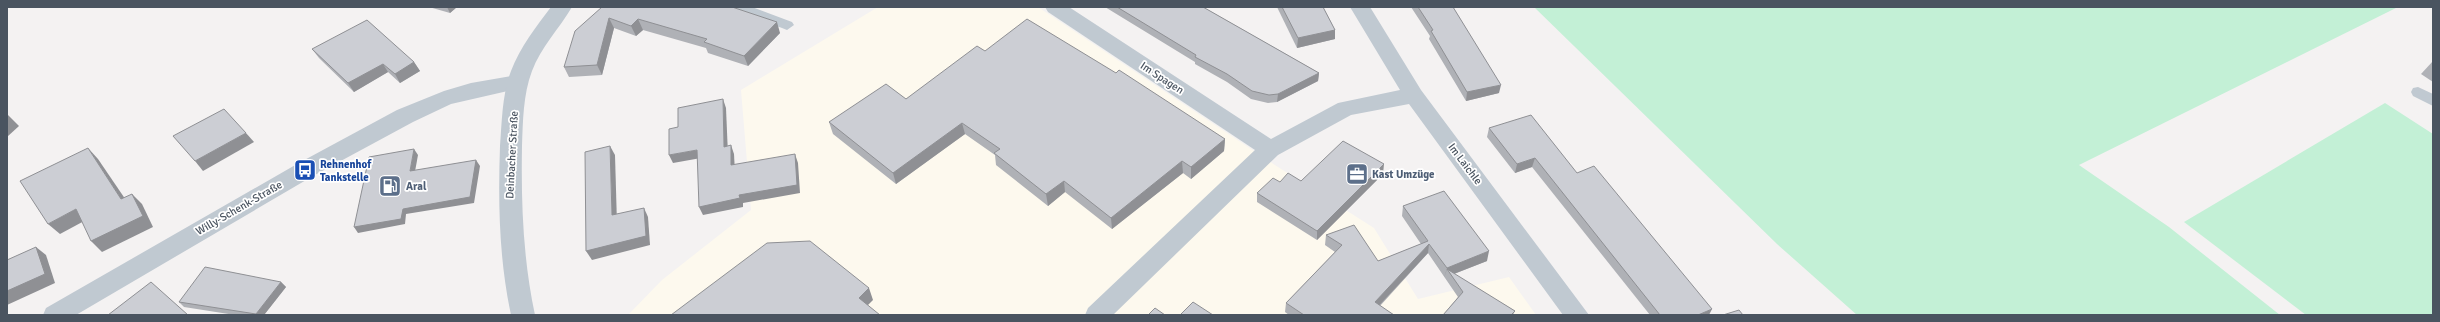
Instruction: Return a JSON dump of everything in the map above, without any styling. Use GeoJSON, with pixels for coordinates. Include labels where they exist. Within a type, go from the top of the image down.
{"type":"FeatureCollection","features":[{"type":"Feature","properties":{"kind":"street","name":"Deinbacher Straße"},"geometry":{"type":"LineString","coordinates":[[523,315],[514,277],[509,201],[512,124],[518,82],[530,50],[562,7]]}},
{"type":"Feature","properties":{"kind":"street","name":"Im Spagen"},"geometry":{"type":"LineString","coordinates":[[1055,7],[1270,149]]}},
{"type":"Feature","properties":{"kind":"street","name":"Im Laichle"},"geometry":{"type":"LineString","coordinates":[[1360,7],[1414,95],[1577,315]]}},
{"type":"Feature","properties":{"kind":"street","name":"Willy-Schenk-Straße"},"geometry":{"type":"LineString","coordinates":[[55,315],[306,170],[405,116],[444,99],[471,91],[518,82]]}},
{"type":"Feature","properties":{"kind":"street"},"geometry":{"type":"LineString","coordinates":[[1097,315],[1270,149],[1346,108],[1414,95]]}},
{"type":"Feature","properties":{"kind":"lane"},"geometry":{"type":"LineString","coordinates":[[739,7],[787,25]]}},
{"type":"Feature","properties":{"kind":"lane"},"geometry":{"type":"LineString","coordinates":[[2418,92],[2433,101]]}},
{"type":"Feature","properties":{"kind":"shaded area"},"geometry":{"type":"Polygon","coordinates":[[[878,7],[1038,7],[1278,167],[1374,228],[1418,299],[1509,277],[1536,315],[628,315],[662,280],[751,210],[741,90],[878,7]]]}},
{"type":"Feature","properties":{"kind":"green space"},"geometry":{"type":"Polygon","coordinates":[[[1534,7],[2398,7],[2079,165],[2169,227],[2280,315],[1857,315],[1777,244],[1534,7]]]}},
{"type":"Feature","properties":{"kind":"green space"},"geometry":{"type":"Polygon","coordinates":[[[2385,103],[2433,134],[2433,315],[2306,315],[2184,222],[2385,103]]]}},
{"type":"Feature","properties":{"kind":"building"},"geometry":{"type":"Polygon","coordinates":[[[602,7],[732,7],[777,22],[744,56],[704,42],[707,39],[638,19],[631,26],[609,18],[597,65],[564,67],[575,31],[602,7]]]}},
{"type":"Feature","properties":{"kind":"building"},"geometry":{"type":"Polygon","coordinates":[[[1117,7],[1203,7],[1319,73],[1278,94],[1269,95],[1252,91],[1227,74],[1195,57],[1196,55],[1117,7]]]}},
{"type":"Feature","properties":{"kind":"building"},"geometry":{"type":"Polygon","coordinates":[[[1282,7],[1323,7],[1335,30],[1298,38],[1282,7]]]}},
{"type":"Feature","properties":{"kind":"building"},"geometry":{"type":"Polygon","coordinates":[[[1418,7],[1453,7],[1501,85],[1467,92],[1431,31],[1433,30],[1418,7]]]}},
{"type":"Feature","properties":{"kind":"building"},"geometry":{"type":"Polygon","coordinates":[[[1027,19],[1116,73],[1119,70],[1225,139],[1191,167],[1182,161],[1111,218],[1064,181],[1046,194],[994,153],[1000,149],[962,123],[893,173],[829,122],[886,84],[906,99],[977,46],[985,51],[1027,19]]]}},
{"type":"Feature","properties":{"kind":"building"},"geometry":{"type":"Polygon","coordinates":[[[367,20],[414,62],[395,74],[383,64],[348,83],[312,49],[367,20]]]}},
{"type":"Feature","properties":{"kind":"building"},"geometry":{"type":"Polygon","coordinates":[[[723,99],[724,147],[731,145],[731,165],[795,154],[797,185],[739,195],[740,198],[699,207],[697,150],[669,155],[669,129],[678,127],[678,108],[723,99]]]}},
{"type":"Feature","properties":{"kind":"building"},"geometry":{"type":"Polygon","coordinates":[[[224,109],[246,133],[195,161],[173,136],[224,109]]]}},
{"type":"Feature","properties":{"kind":"building"},"geometry":{"type":"Polygon","coordinates":[[[1531,115],[1577,173],[1594,166],[1712,309],[1698,315],[1660,315],[1535,158],[1517,164],[1489,128],[1531,115]]]}},
{"type":"Feature","properties":{"kind":"building"},"geometry":{"type":"Polygon","coordinates":[[[1343,141],[1384,164],[1317,231],[1257,193],[1273,178],[1280,182],[1288,173],[1301,181],[1343,141]]]}},
{"type":"Feature","properties":{"kind":"building"},"geometry":{"type":"Polygon","coordinates":[[[610,146],[612,215],[644,208],[646,236],[586,251],[585,152],[610,146]]]}},
{"type":"Feature","properties":{"kind":"building"},"geometry":{"type":"Polygon","coordinates":[[[88,148],[121,199],[132,194],[143,216],[91,241],[76,209],[48,224],[20,181],[88,148]]]}},
{"type":"Feature","properties":{"kind":"building"},"geometry":{"type":"Polygon","coordinates":[[[414,149],[410,171],[476,160],[470,197],[403,209],[401,219],[354,227],[369,157],[414,149]]]}},
{"type":"Feature","properties":{"kind":"building"},"geometry":{"type":"Polygon","coordinates":[[[1444,191],[1489,251],[1447,268],[1429,244],[1375,302],[1394,315],[1304,315],[1286,303],[1342,245],[1326,235],[1354,225],[1378,261],[1428,241],[1403,206],[1444,191]]]}},
{"type":"Feature","properties":{"kind":"building"},"geometry":{"type":"Polygon","coordinates":[[[810,241],[869,288],[859,298],[880,315],[671,315],[767,243],[810,241]]]}},
{"type":"Feature","properties":{"kind":"building"},"geometry":{"type":"Polygon","coordinates":[[[36,247],[45,274],[7,291],[7,260],[36,247]]]}},
{"type":"Feature","properties":{"kind":"building"},"geometry":{"type":"Polygon","coordinates":[[[205,267],[281,282],[256,314],[179,302],[205,267]]]}},
{"type":"Feature","properties":{"kind":"building"},"geometry":{"type":"Polygon","coordinates":[[[1447,269],[1515,311],[1511,315],[1443,315],[1463,292],[1447,269]]]}},
{"type":"Feature","properties":{"kind":"building"},"geometry":{"type":"Polygon","coordinates":[[[151,282],[188,315],[108,315],[151,282]]]}},
{"type":"Feature","properties":{"kind":"building"},"geometry":{"type":"Polygon","coordinates":[[[1193,302],[1213,315],[1180,315],[1193,302]]]}},
{"type":"Feature","properties":{"kind":"building"},"geometry":{"type":"Polygon","coordinates":[[[1155,308],[1165,315],[1148,315],[1155,308]]]}},
{"type":"Feature","properties":{"kind":"building"},"geometry":{"type":"Polygon","coordinates":[[[1739,310],[1743,315],[1723,315],[1739,310]]]}},
{"type":"Feature","properties":{"kind":"place","name":"Rehnenhof Tankstelle"},"geometry":{"type":"Point","coordinates":[305,170]}},
{"type":"Feature","properties":{"kind":"place","name":"Kast Umzüge"},"geometry":{"type":"Point","coordinates":[1357,174]}},
{"type":"Feature","properties":{"kind":"place","name":"Aral"},"geometry":{"type":"Point","coordinates":[390,186]}}]}
